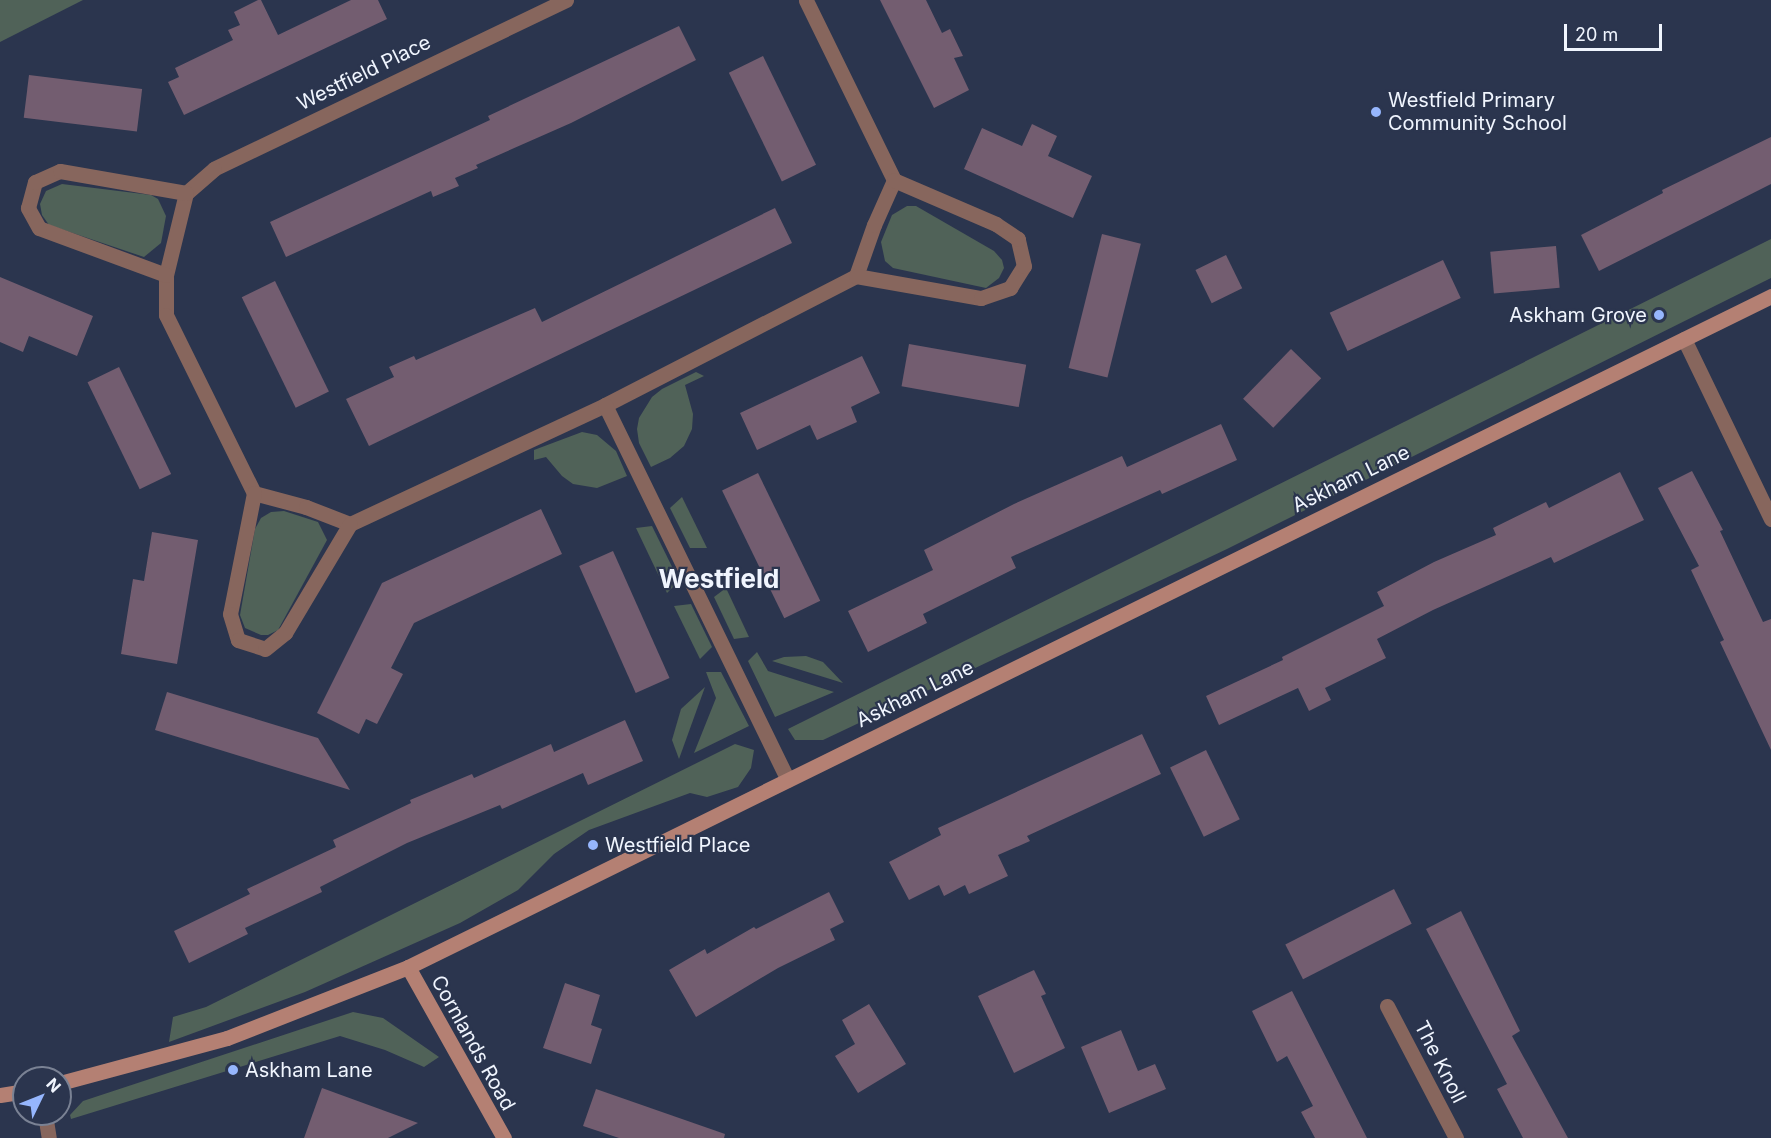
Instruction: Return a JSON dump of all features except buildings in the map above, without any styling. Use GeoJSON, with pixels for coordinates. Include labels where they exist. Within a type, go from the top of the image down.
{"type":"FeatureCollection","features":[{"type":"Feature","properties":{"kind":"street","name":"Westfield Place"},"geometry":{"type":"LineString","coordinates":[[186,193],[214,169],[566,0]]}},
{"type":"Feature","properties":{"kind":"street"},"geometry":{"type":"LineString","coordinates":[[166,275],[39,228],[28,208],[35,182],[60,171],[186,193],[166,275],[166,315],[254,493],[230,614],[238,640],[266,649],[285,633],[350,524],[605,405],[856,276],[981,298],[1010,288],[1024,266],[1018,239],[996,224],[894,180],[806,0]]}},
{"type":"Feature","properties":{"kind":"street"},"geometry":{"type":"LineString","coordinates":[[856,276],[874,225],[894,180]]}},
{"type":"Feature","properties":{"kind":"street","name":"Askham Lane"},"geometry":{"type":"LineString","coordinates":[[72,1080],[227,1038],[408,967],[1771,296]]}},
{"type":"Feature","properties":{"kind":"street"},"geometry":{"type":"LineString","coordinates":[[1684,339],[1771,519]]}},
{"type":"Feature","properties":{"kind":"street"},"geometry":{"type":"LineString","coordinates":[[605,405],[788,780]]}},
{"type":"Feature","properties":{"kind":"street"},"geometry":{"type":"LineString","coordinates":[[254,493],[306,507],[350,524]]}},
{"type":"Feature","properties":{"kind":"street","name":"Cornlands Road"},"geometry":{"type":"LineString","coordinates":[[408,967],[504,1138]]}},
{"type":"Feature","properties":{"kind":"street","name":"The Knoll"},"geometry":{"type":"LineString","coordinates":[[1387,1006],[1455,1138]]}},
{"type":"Feature","properties":{"kind":"green space"},"geometry":{"type":"Polygon","coordinates":[[[0,0],[83,0],[0,42],[0,0]]]}},
{"type":"Feature","properties":{"kind":"green space"},"geometry":{"type":"Polygon","coordinates":[[[62,184],[151,195],[158,199],[166,216],[161,243],[144,257],[49,225],[42,215],[40,204],[46,191],[62,184]]]}},
{"type":"Feature","properties":{"kind":"green space"},"geometry":{"type":"Polygon","coordinates":[[[907,206],[916,206],[994,251],[1002,260],[1004,268],[999,278],[986,288],[893,268],[885,261],[881,242],[892,215],[907,206]]]}},
{"type":"Feature","properties":{"kind":"green space"},"geometry":{"type":"Polygon","coordinates":[[[1771,239],[1771,278],[1227,549],[823,740],[795,740],[788,729],[1771,239]]]}},
{"type":"Feature","properties":{"kind":"green space"},"geometry":{"type":"Polygon","coordinates":[[[696,372],[704,376],[685,385],[693,414],[692,429],[684,446],[670,458],[651,467],[639,443],[637,429],[639,418],[652,397],[662,389],[696,372]]]}},
{"type":"Feature","properties":{"kind":"green space"},"geometry":{"type":"Polygon","coordinates":[[[582,432],[597,435],[616,451],[627,476],[597,488],[573,484],[562,476],[546,457],[534,460],[534,450],[582,432]]]}},
{"type":"Feature","properties":{"kind":"green space"},"geometry":{"type":"Polygon","coordinates":[[[682,497],[707,548],[690,548],[670,508],[682,497]]]}},
{"type":"Feature","properties":{"kind":"green space"},"geometry":{"type":"Polygon","coordinates":[[[284,511],[318,522],[327,540],[278,630],[268,635],[261,635],[245,628],[240,615],[255,529],[261,518],[271,512],[284,511]]]}},
{"type":"Feature","properties":{"kind":"green space"},"geometry":{"type":"Polygon","coordinates":[[[652,526],[679,581],[667,593],[636,528],[652,526]]]}},
{"type":"Feature","properties":{"kind":"green space"},"geometry":{"type":"Polygon","coordinates":[[[726,588],[749,637],[734,639],[714,597],[726,588]]]}},
{"type":"Feature","properties":{"kind":"green space"},"geometry":{"type":"Polygon","coordinates":[[[691,604],[712,647],[700,659],[674,606],[691,604]]]}},
{"type":"Feature","properties":{"kind":"green space"},"geometry":{"type":"Polygon","coordinates":[[[757,652],[768,671],[834,692],[775,717],[748,661],[757,652]]]}},
{"type":"Feature","properties":{"kind":"green space"},"geometry":{"type":"Polygon","coordinates":[[[806,656],[823,662],[843,683],[772,661],[784,657],[806,656]]]}},
{"type":"Feature","properties":{"kind":"green space"},"geometry":{"type":"Polygon","coordinates":[[[706,672],[721,672],[749,726],[694,753],[716,698],[706,672]]]}},
{"type":"Feature","properties":{"kind":"green space"},"geometry":{"type":"Polygon","coordinates":[[[705,687],[679,759],[672,740],[681,709],[705,687]]]}},
{"type":"Feature","properties":{"kind":"green space"},"geometry":{"type":"Polygon","coordinates":[[[735,744],[754,750],[751,768],[738,787],[707,797],[690,793],[589,830],[554,854],[518,890],[460,923],[305,992],[169,1042],[173,1017],[206,1007],[735,744]]]}},
{"type":"Feature","properties":{"kind":"green space"},"geometry":{"type":"Polygon","coordinates":[[[353,1012],[383,1018],[439,1057],[424,1067],[385,1050],[340,1036],[72,1119],[72,1113],[83,1101],[353,1012]]]}},
{"type":"Feature","properties":{"kind":"place","name":"Westfield Primary Community School"},"geometry":{"type":"Point","coordinates":[1376,112]}},
{"type":"Feature","properties":{"kind":"place","name":"Askham Grove"},"geometry":{"type":"Point","coordinates":[1659,315]}},
{"type":"Feature","properties":{"kind":"place","name":"Westfield Place"},"geometry":{"type":"Point","coordinates":[593,845]}},
{"type":"Feature","properties":{"kind":"place","name":"Askham Lane"},"geometry":{"type":"Point","coordinates":[233,1070]}},
{"type":"Feature","properties":{"kind":"district","name":"Westfield"},"geometry":{"type":"Point","coordinates":[719,579]}}]}
